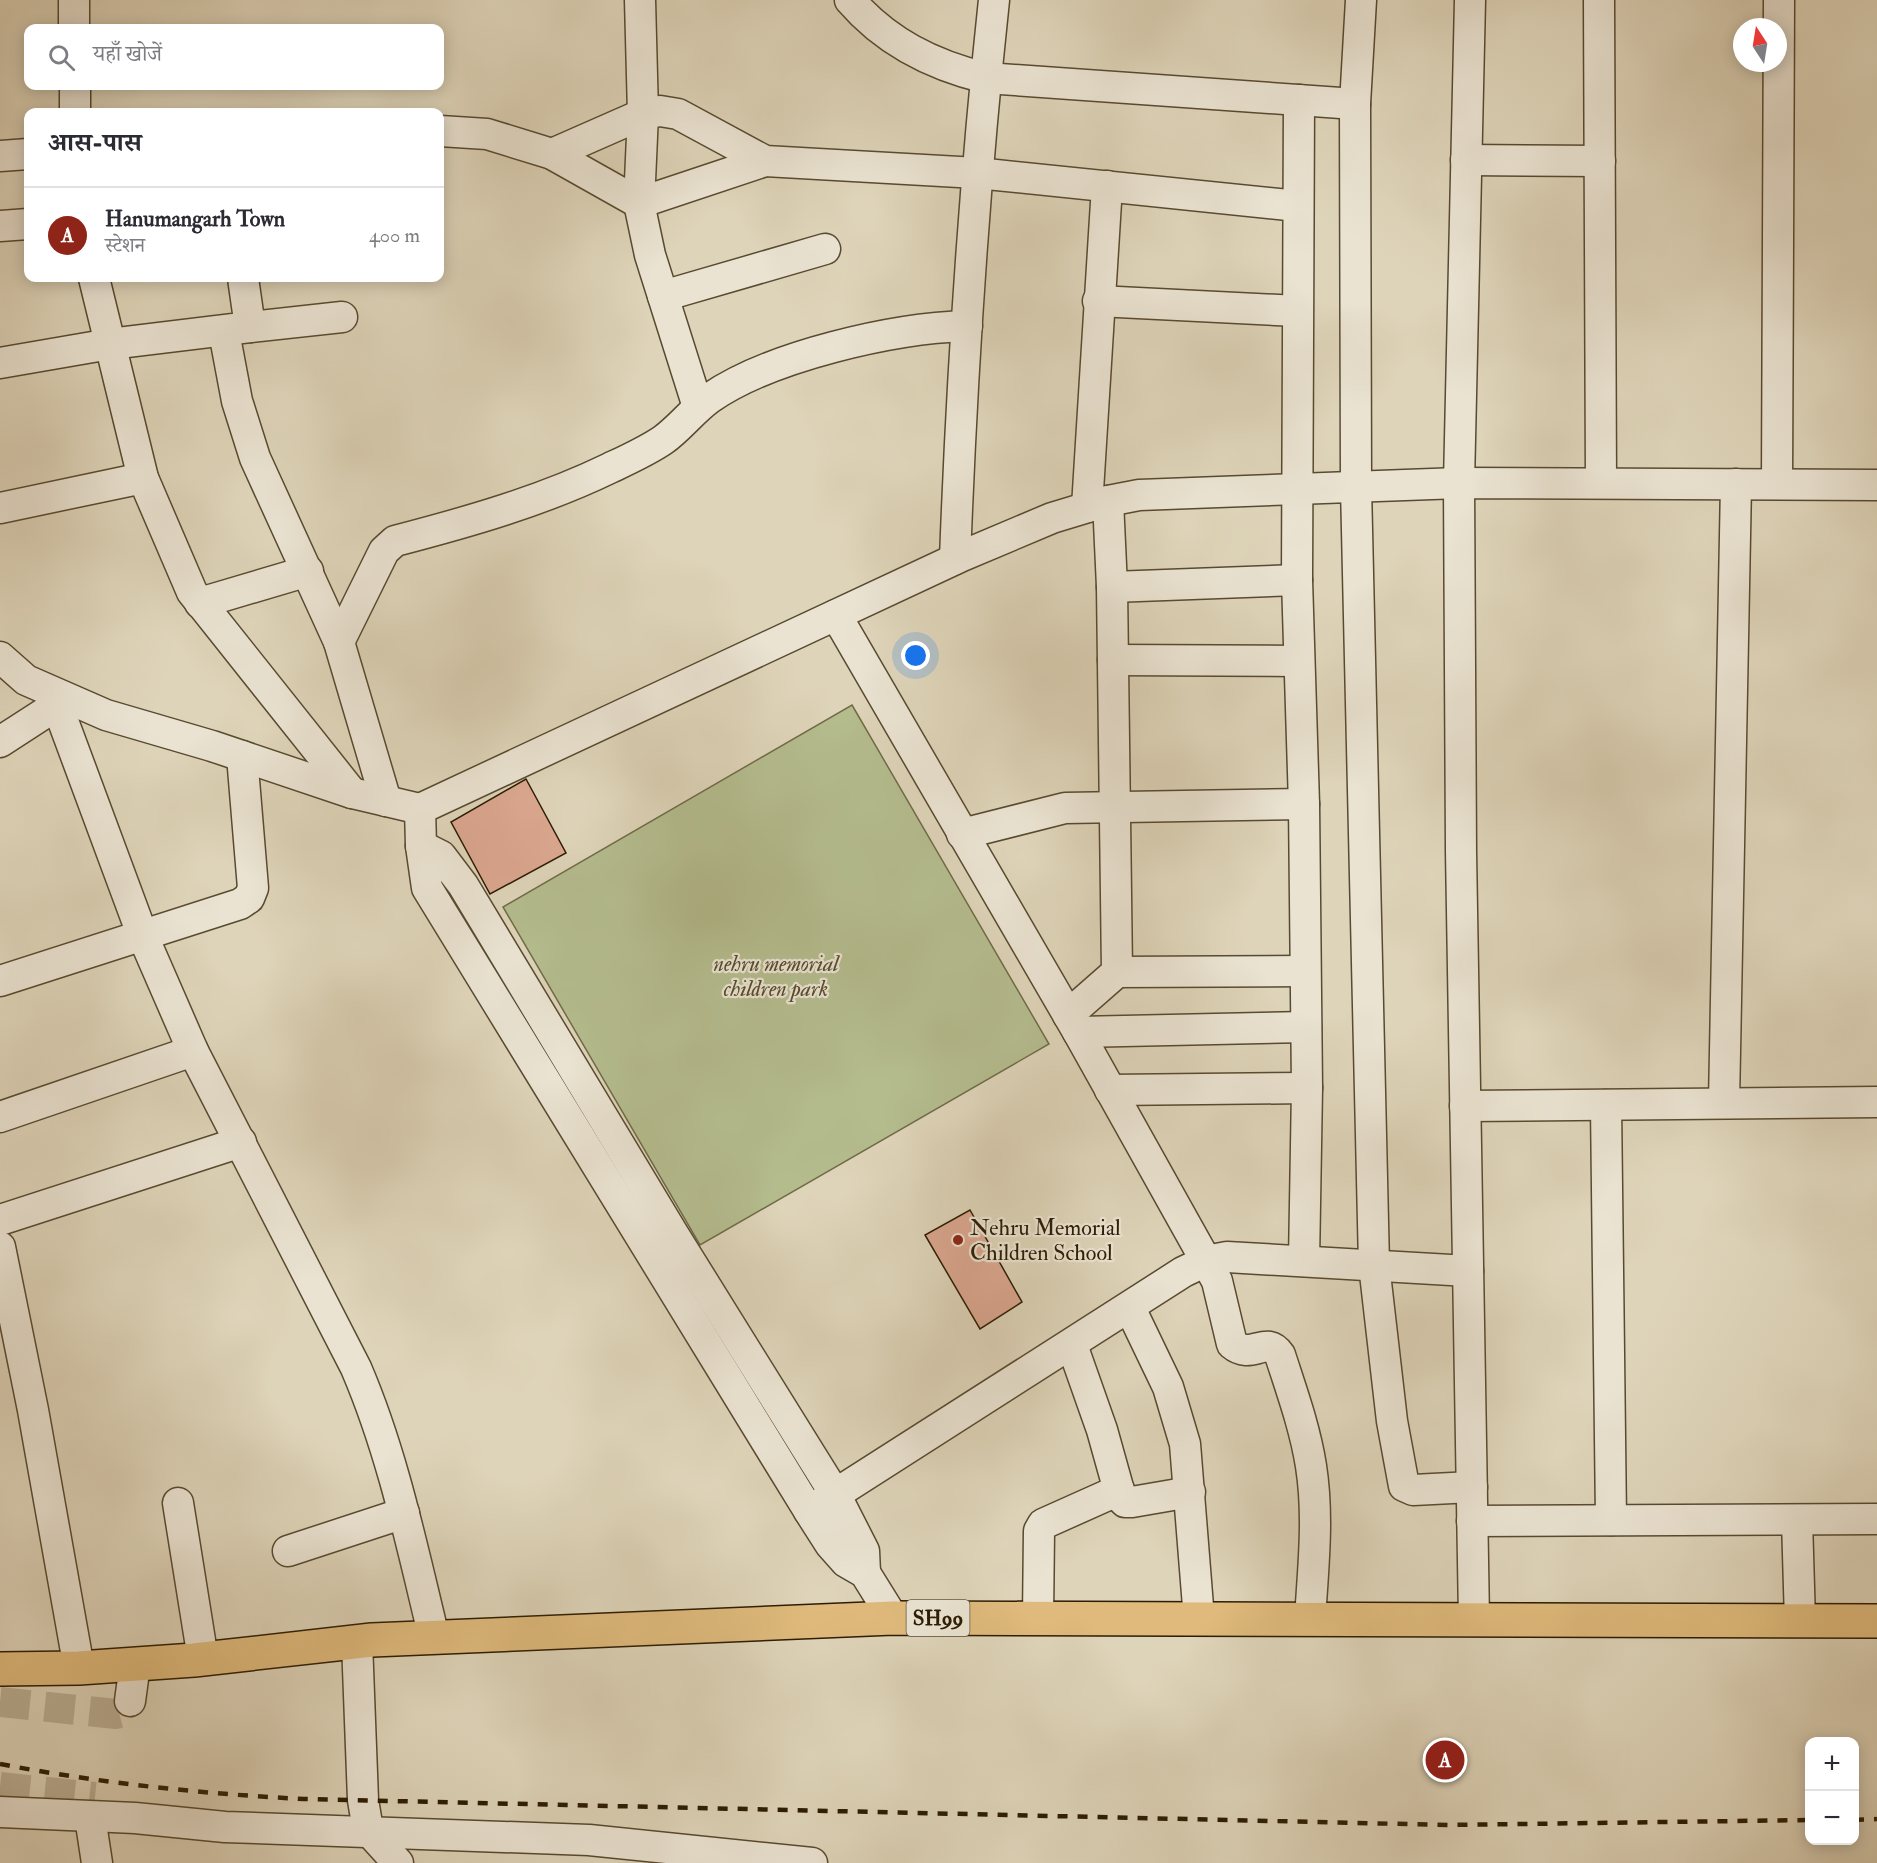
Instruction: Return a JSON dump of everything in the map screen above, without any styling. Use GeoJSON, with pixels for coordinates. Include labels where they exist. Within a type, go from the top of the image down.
{"type":"FeatureCollection","features":[{"type":"Feature","properties":{"kind":"main road","name":"SH99"},"geometry":{"type":"LineString","coordinates":[[0,1669],[79,1668],[203,1659],[357,1642],[434,1637],[893,1618],[1877,1621]]}},
{"type":"Feature","properties":{"kind":"street"},"geometry":{"type":"LineString","coordinates":[[74,0],[74,24]]}},
{"type":"Feature","properties":{"kind":"street"},"geometry":{"type":"LineString","coordinates":[[640,0],[643,114],[639,202],[663,296],[698,407]]}},
{"type":"Feature","properties":{"kind":"street"},"geometry":{"type":"LineString","coordinates":[[850,0],[870,23],[897,43],[956,71],[986,78],[1355,104]]}},
{"type":"Feature","properties":{"kind":"street"},"geometry":{"type":"LineString","coordinates":[[955,560],[977,173],[994,0]]}},
{"type":"Feature","properties":{"kind":"street"},"geometry":{"type":"LineString","coordinates":[[1361,0],[1355,104],[1356,488],[1374,1265],[1392,1421],[1404,1486],[1413,1490],[1472,1487]]}},
{"type":"Feature","properties":{"kind":"street"},"geometry":{"type":"LineString","coordinates":[[1470,0],[1459,483],[1465,1106],[1474,1620]]}},
{"type":"Feature","properties":{"kind":"street"},"geometry":{"type":"LineString","coordinates":[[1599,0],[1601,483]]}},
{"type":"Feature","properties":{"kind":"street"},"geometry":{"type":"LineString","coordinates":[[1777,484],[1779,0]]}},
{"type":"Feature","properties":{"kind":"street"},"geometry":{"type":"LineString","coordinates":[[75,90],[75,108]]}},
{"type":"Feature","properties":{"kind":"street"},"geometry":{"type":"LineString","coordinates":[[1299,100],[1297,580],[1304,804],[1307,1088],[1304,1261]]}},
{"type":"Feature","properties":{"kind":"street"},"geometry":{"type":"LineString","coordinates":[[552,154],[643,114],[660,111],[678,114],[765,161]]}},
{"type":"Feature","properties":{"kind":"street"},"geometry":{"type":"LineString","coordinates":[[444,131],[487,134],[552,154],[639,202],[765,161],[977,173],[1298,206]]}},
{"type":"Feature","properties":{"kind":"street"},"geometry":{"type":"LineString","coordinates":[[0,156],[24,154]]}},
{"type":"Feature","properties":{"kind":"street"},"geometry":{"type":"LineString","coordinates":[[1466,160],[1600,161]]}},
{"type":"Feature","properties":{"kind":"street"},"geometry":{"type":"LineString","coordinates":[[1073,1024],[1117,972],[1112,587],[1098,504],[1098,301],[1107,186]]}},
{"type":"Feature","properties":{"kind":"street"},"geometry":{"type":"LineString","coordinates":[[0,226],[24,224]]}},
{"type":"Feature","properties":{"kind":"street"},"geometry":{"type":"LineString","coordinates":[[663,296],[825,249]]}},
{"type":"Feature","properties":{"kind":"street"},"geometry":{"type":"LineString","coordinates":[[95,282],[143,478],[192,592],[352,793]]}},
{"type":"Feature","properties":{"kind":"street"},"geometry":{"type":"LineString","coordinates":[[243,282],[237,329],[237,401],[255,458],[339,642],[386,801]]}},
{"type":"Feature","properties":{"kind":"street"},"geometry":{"type":"LineString","coordinates":[[1098,301],[1297,311]]}},
{"type":"Feature","properties":{"kind":"street"},"geometry":{"type":"LineString","coordinates":[[0,363],[110,344],[342,317]]}},
{"type":"Feature","properties":{"kind":"street"},"geometry":{"type":"LineString","coordinates":[[339,642],[384,551],[395,541],[484,518],[610,469],[663,440],[698,407],[742,379],[804,354],[898,334],[967,326]]}},
{"type":"Feature","properties":{"kind":"street"},"geometry":{"type":"LineString","coordinates":[[0,508],[143,478]]}},
{"type":"Feature","properties":{"kind":"street"},"geometry":{"type":"LineString","coordinates":[[0,657],[26,680],[55,700],[242,756],[352,793],[420,809],[955,560],[1053,518],[1098,504],[1139,495],[1459,483],[1877,485]]}},
{"type":"Feature","properties":{"kind":"street"},"geometry":{"type":"LineString","coordinates":[[1724,1103],[1736,484]]}},
{"type":"Feature","properties":{"kind":"street"},"geometry":{"type":"LineString","coordinates":[[200,603],[308,571]]}},
{"type":"Feature","properties":{"kind":"street"},"geometry":{"type":"LineString","coordinates":[[1112,587],[1297,580]]}},
{"type":"Feature","properties":{"kind":"street"},"geometry":{"type":"LineString","coordinates":[[836,615],[1073,1024],[1217,1281],[1232,1344],[1240,1350],[1251,1351],[1269,1345],[1275,1347],[1280,1355],[1302,1424],[1311,1468],[1316,1524],[1310,1619]]}},
{"type":"Feature","properties":{"kind":"street"},"geometry":{"type":"LineString","coordinates":[[1113,660],[1298,661]]}},
{"type":"Feature","properties":{"kind":"street"},"geometry":{"type":"LineString","coordinates":[[0,742],[55,700]]}},
{"type":"Feature","properties":{"kind":"street"},"geometry":{"type":"LineString","coordinates":[[55,700],[142,934],[193,1051],[356,1368],[376,1414],[404,1513],[434,1637]]}},
{"type":"Feature","properties":{"kind":"street"},"geometry":{"type":"LineString","coordinates":[[0,981],[240,904],[249,898],[253,888],[242,756]]}},
{"type":"Feature","properties":{"kind":"street"},"geometry":{"type":"LineString","coordinates":[[962,834],[1048,810],[1304,804]]}},
{"type":"Feature","properties":{"kind":"street"},"geometry":{"type":"LineString","coordinates":[[420,809],[421,846],[427,888],[659,1239],[835,1494],[864,1551],[865,1573]]}},
{"type":"Feature","properties":{"kind":"street"},"geometry":{"type":"LineString","coordinates":[[1117,972],[1305,971]]}},
{"type":"Feature","properties":{"kind":"street"},"geometry":{"type":"LineString","coordinates":[[1073,1024],[1306,1027]]}},
{"type":"Feature","properties":{"kind":"street"},"geometry":{"type":"LineString","coordinates":[[0,1117],[193,1051]]}},
{"type":"Feature","properties":{"kind":"street"},"geometry":{"type":"LineString","coordinates":[[1110,1090],[1307,1088]]}},
{"type":"Feature","properties":{"kind":"street"},"geometry":{"type":"LineString","coordinates":[[1465,1106],[1877,1102]]}},
{"type":"Feature","properties":{"kind":"street"},"geometry":{"type":"LineString","coordinates":[[1606,1105],[1611,1520]]}},
{"type":"Feature","properties":{"kind":"street"},"geometry":{"type":"LineString","coordinates":[[0,1220],[241,1142]]}},
{"type":"Feature","properties":{"kind":"street"},"geometry":{"type":"LineString","coordinates":[[659,1239],[808,1511],[830,1544],[846,1562],[865,1573],[893,1618]]}},
{"type":"Feature","properties":{"kind":"street"},"geometry":{"type":"LineString","coordinates":[[0,1247],[7,1316],[79,1668]]}},
{"type":"Feature","properties":{"kind":"street"},"geometry":{"type":"LineString","coordinates":[[808,1511],[1130,1308],[1183,1272],[1206,1261],[1227,1257],[1468,1272]]}},
{"type":"Feature","properties":{"kind":"street"},"geometry":{"type":"LineString","coordinates":[[1130,1308],[1168,1387],[1185,1444],[1199,1619]]}},
{"type":"Feature","properties":{"kind":"street"},"geometry":{"type":"LineString","coordinates":[[1071,1345],[1125,1502],[1190,1492]]}},
{"type":"Feature","properties":{"kind":"street"},"geometry":{"type":"LineString","coordinates":[[1038,1618],[1039,1532],[1043,1524],[1119,1490]]}},
{"type":"Feature","properties":{"kind":"street"},"geometry":{"type":"LineString","coordinates":[[178,1503],[203,1659]]}},
{"type":"Feature","properties":{"kind":"street"},"geometry":{"type":"LineString","coordinates":[[288,1551],[404,1513]]}},
{"type":"Feature","properties":{"kind":"street"},"geometry":{"type":"LineString","coordinates":[[1472,1521],[1877,1519]]}},
{"type":"Feature","properties":{"kind":"street"},"geometry":{"type":"LineString","coordinates":[[1797,1520],[1800,1621]]}},
{"type":"Feature","properties":{"kind":"street"},"geometry":{"type":"LineString","coordinates":[[357,1642],[363,1800],[368,1830],[398,1863]]}},
{"type":"Feature","properties":{"kind":"street"},"geometry":{"type":"LineString","coordinates":[[130,1701],[135,1664]]}},
{"type":"Feature","properties":{"kind":"street"},"geometry":{"type":"LineString","coordinates":[[92,1807],[98,1863]]}},
{"type":"Feature","properties":{"kind":"street"},"geometry":{"type":"LineString","coordinates":[[0,1812],[92,1807],[135,1818],[225,1827],[368,1830],[589,1840],[813,1863]]}},
{"type":"Feature","properties":{"kind":"green space","name":"nehru memorial children park"},"geometry":{"type":"Polygon","coordinates":[[[852,705],[1049,1044],[700,1245],[503,907],[852,705]]]}},
{"type":"Feature","properties":{"kind":"building"},"geometry":{"type":"Polygon","coordinates":[[[526,779],[566,853],[490,894],[451,822],[526,779]]]}},
{"type":"Feature","properties":{"kind":"building"},"geometry":{"type":"Polygon","coordinates":[[[970,1210],[1022,1302],[980,1329],[925,1235],[970,1210]]]}},
{"type":"Feature","properties":{"kind":"tunnel"},"geometry":{"type":"LineString","coordinates":[[0,1702],[116,1714],[124,1712],[130,1701]]}},
{"type":"Feature","properties":{"kind":"tunnel"},"geometry":{"type":"LineString","coordinates":[[0,1787],[95,1797]]}},
{"type":"Feature","properties":{"kind":"railway"},"geometry":{"type":"LineString","coordinates":[[0,1764],[152,1787],[304,1799],[1448,1825],[1805,1820]]}},
{"type":"Feature","properties":{"kind":"railway"},"geometry":{"type":"LineString","coordinates":[[1859,1820],[1877,1819]]}},
{"type":"Feature","properties":{"kind":"place","name":"Nehru Memorial Children School"},"geometry":{"type":"Point","coordinates":[958,1240]}},
{"type":"Feature","properties":{"kind":"place","name":"Hanumangarh Town"},"geometry":{"type":"Point","coordinates":[1445,1760]}}]}
